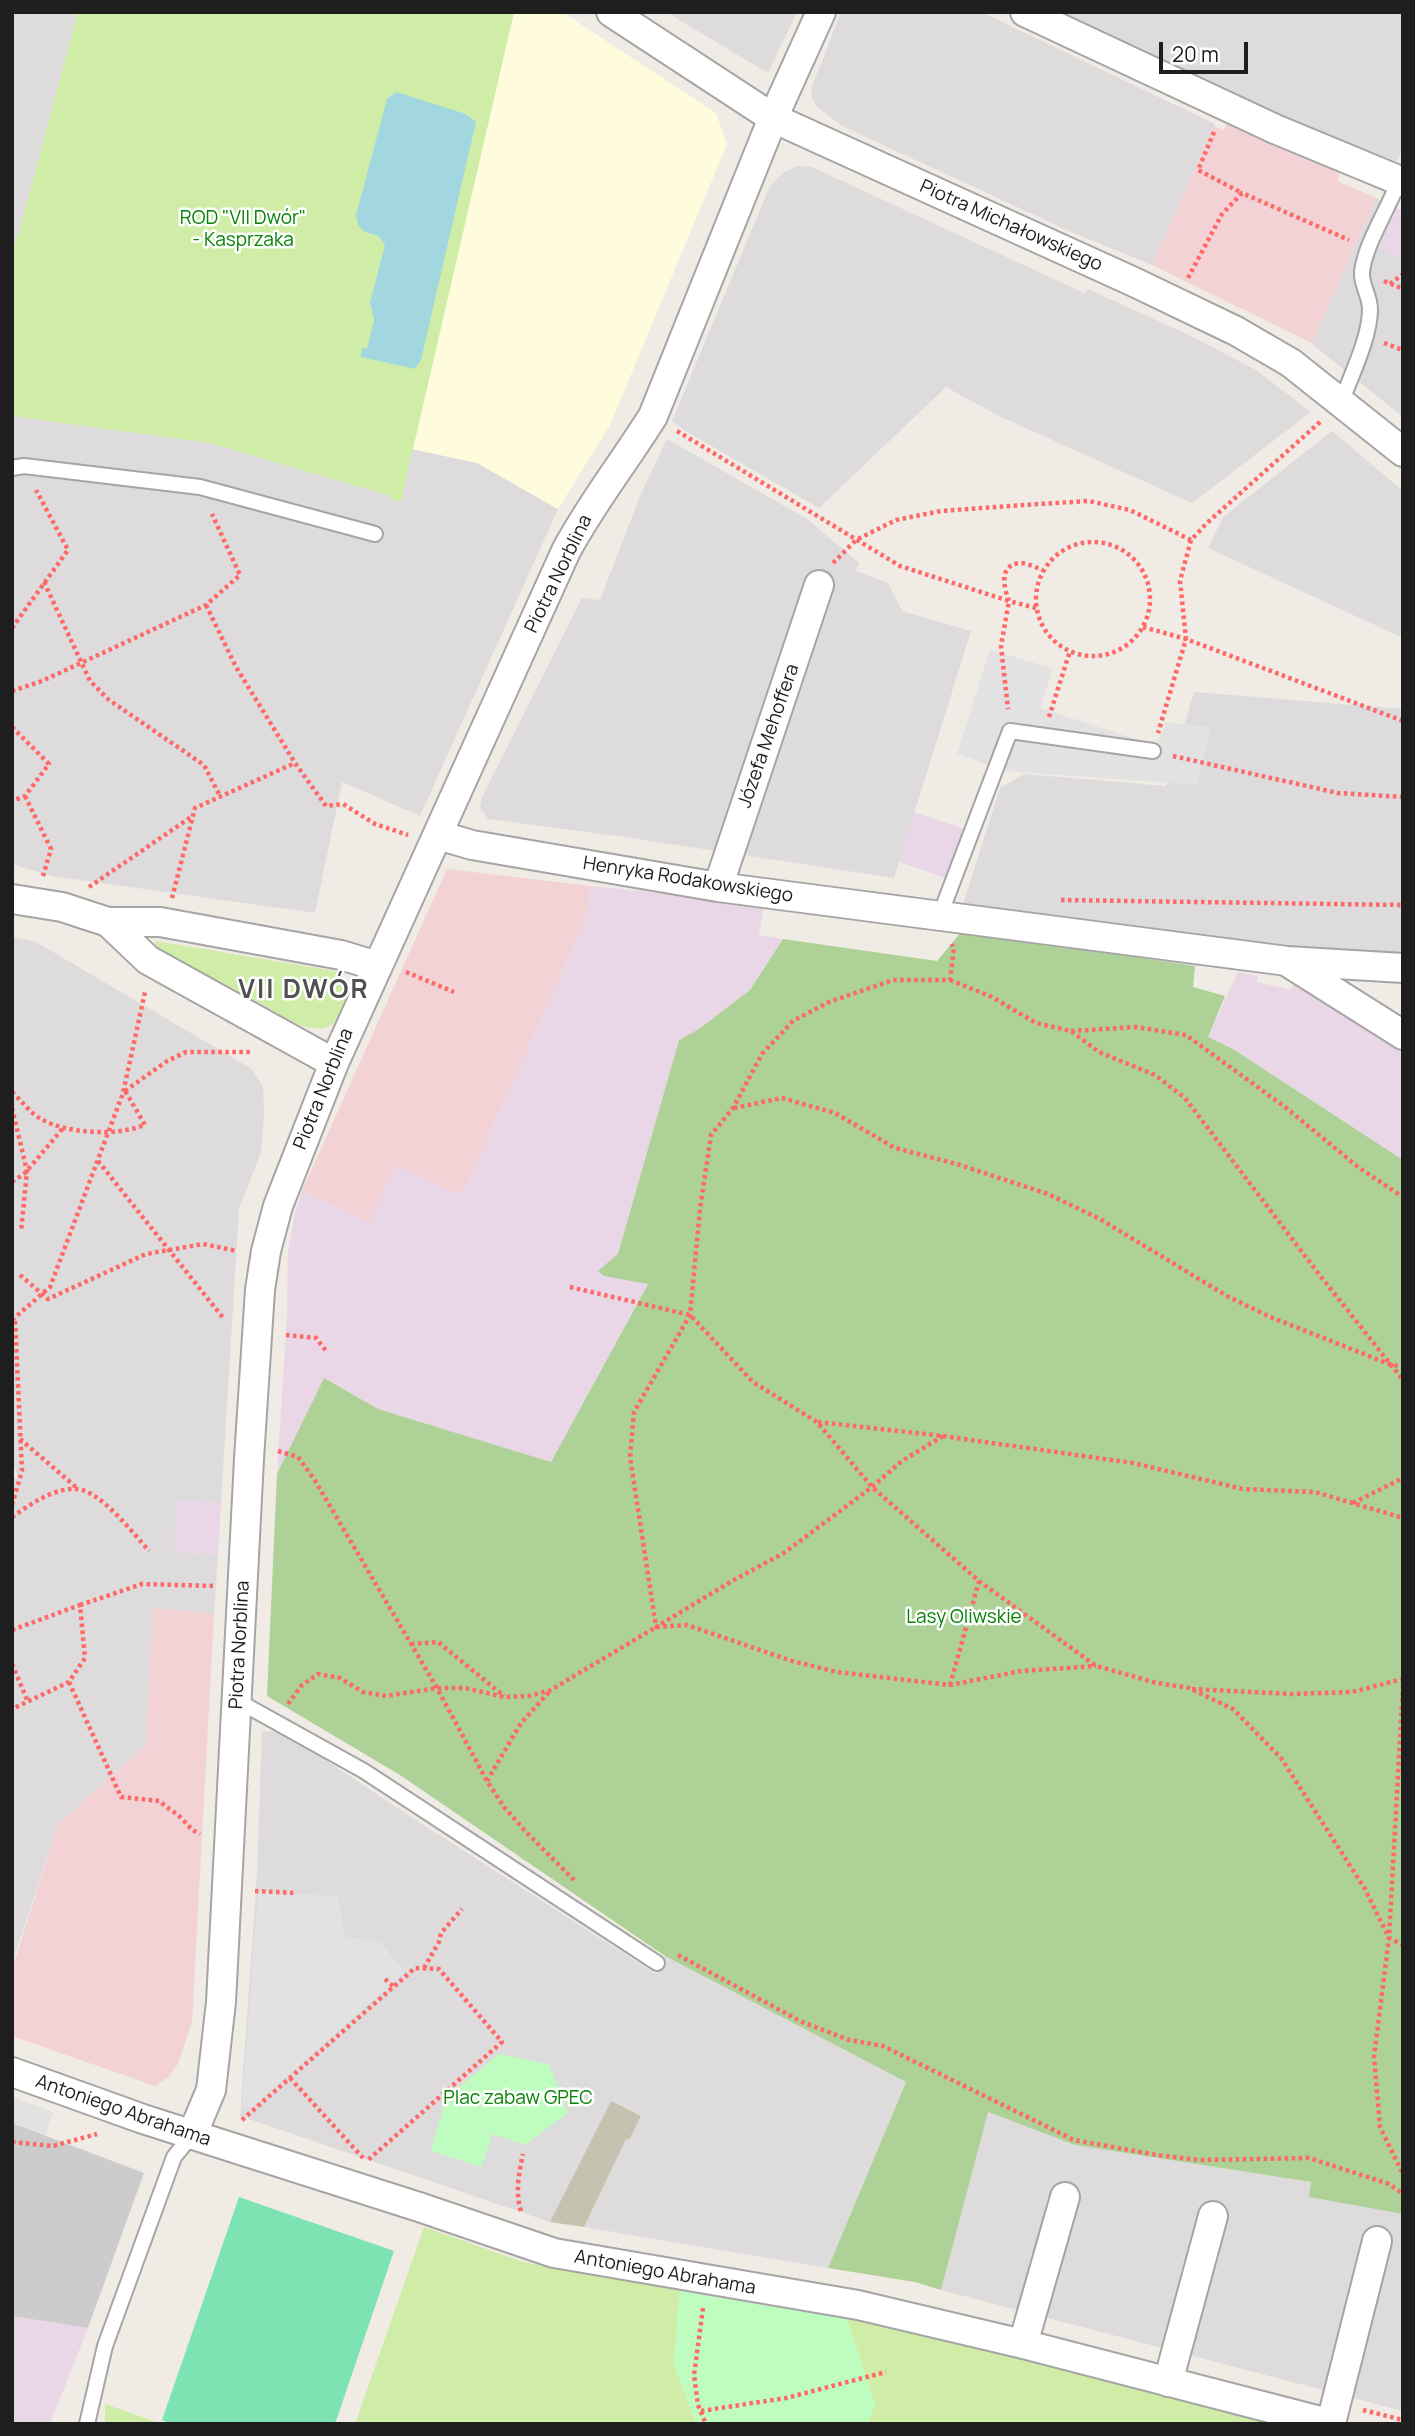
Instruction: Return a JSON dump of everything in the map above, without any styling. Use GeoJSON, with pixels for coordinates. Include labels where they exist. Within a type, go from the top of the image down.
{"type":"FeatureCollection","features":[{"type":"Feature","properties":{"kind":"street","name":"Piotra Michałowskiego"},"geometry":{"type":"LineString","coordinates":[[611,12],[773,118],[1134,282],[1224,326],[1291,363],[1333,410],[1403,452]]}},
{"type":"Feature","properties":{"kind":"street","name":"Piotra Norblina"},"geometry":{"type":"LineString","coordinates":[[192,2135],[211,2090],[221,2002],[260,1290],[278,1206],[334,1063],[377,966],[427,836],[566,551],[582,522],[653,416],[773,118],[821,12]]}},
{"type":"Feature","properties":{"kind":"street"},"geometry":{"type":"LineString","coordinates":[[1025,12],[1275,129],[1401,181]]}},
{"type":"Feature","properties":{"kind":"street","name":"Józefa Mehoffera"},"geometry":{"type":"LineString","coordinates":[[718,887],[819,584]]}},
{"type":"Feature","properties":{"kind":"street","name":"Henryka Rodakowskiego"},"geometry":{"type":"LineString","coordinates":[[427,836],[718,887],[1287,961],[1403,968]]}},
{"type":"Feature","properties":{"kind":"street"},"geometry":{"type":"LineString","coordinates":[[12,899],[62,907],[108,922],[160,922],[304,948],[377,966]]}},
{"type":"Feature","properties":{"kind":"street"},"geometry":{"type":"LineString","coordinates":[[108,922],[148,960],[334,1063]]}},
{"type":"Feature","properties":{"kind":"street","name":"Henryka Rodakowskiego"},"geometry":{"type":"LineString","coordinates":[[1287,961],[1403,1035]]}},
{"type":"Feature","properties":{"kind":"street","name":"Antoniego Abrahama"},"geometry":{"type":"LineString","coordinates":[[12,2072],[192,2135],[554,2253],[858,2305],[1023,2344],[1332,2424]]}},
{"type":"Feature","properties":{"kind":"street"},"geometry":{"type":"LineString","coordinates":[[1023,2344],[1065,2197]]}},
{"type":"Feature","properties":{"kind":"street"},"geometry":{"type":"LineString","coordinates":[[1168,2382],[1213,2216]]}},
{"type":"Feature","properties":{"kind":"street"},"geometry":{"type":"LineString","coordinates":[[1332,2424],[1377,2241]]}},
{"type":"Feature","properties":{"kind":"lane"},"geometry":{"type":"LineString","coordinates":[[1333,410],[1369,324],[1370,305],[1362,271],[1369,249],[1401,181]]}},
{"type":"Feature","properties":{"kind":"lane"},"geometry":{"type":"LineString","coordinates":[[12,468],[23,466],[200,487],[375,534]]}},
{"type":"Feature","properties":{"kind":"lane"},"geometry":{"type":"LineString","coordinates":[[940,915],[1010,731],[1153,751]]}},
{"type":"Feature","properties":{"kind":"lane"},"geometry":{"type":"LineString","coordinates":[[238,1701],[365,1771],[657,1963]]}},
{"type":"Feature","properties":{"kind":"lane"},"geometry":{"type":"LineString","coordinates":[[87,2424],[105,2346],[174,2157],[192,2135]]}},
{"type":"Feature","properties":{"kind":"path"},"geometry":{"type":"LineString","coordinates":[[1217,126],[1198,170],[1242,193],[1369,249]]}},
{"type":"Feature","properties":{"kind":"path"},"geometry":{"type":"LineString","coordinates":[[1184,286],[1222,214],[1242,193]]}},
{"type":"Feature","properties":{"kind":"path"},"geometry":{"type":"LineString","coordinates":[[1390,284],[1403,274]]}},
{"type":"Feature","properties":{"kind":"path"},"geometry":{"type":"LineString","coordinates":[[1158,733],[1186,639],[1180,581],[1191,540],[1206,523],[1333,410]]}},
{"type":"Feature","properties":{"kind":"path"},"geometry":{"type":"LineString","coordinates":[[676,430],[900,566],[944,582],[1036,608]]}},
{"type":"Feature","properties":{"kind":"path"},"geometry":{"type":"LineString","coordinates":[[12,691],[42,681],[206,605],[240,575],[200,487]]}},
{"type":"Feature","properties":{"kind":"path"},"geometry":{"type":"LineString","coordinates":[[12,628],[68,550],[43,502]]}},
{"type":"Feature","properties":{"kind":"path"},"geometry":{"type":"LineString","coordinates":[[819,584],[839,554],[856,540],[897,520],[941,511],[1089,502],[1130,510],[1191,540]]}},
{"type":"Feature","properties":{"kind":"path"},"geometry":{"type":"LineString","coordinates":[[1086,542],[1104,543],[1121,549],[1135,560],[1150,592],[1149,610],[1143,626],[1132,640],[1118,650],[1101,656],[1084,656],[1070,651],[1052,639],[1042,625],[1036,608],[1038,582],[1043,570],[1055,556],[1069,546],[1086,542]]}},
{"type":"Feature","properties":{"kind":"path"},"geometry":{"type":"LineString","coordinates":[[1010,731],[1001,646],[1009,601],[1003,576],[1010,567],[1020,564],[1043,570]]}},
{"type":"Feature","properties":{"kind":"path"},"geometry":{"type":"LineString","coordinates":[[44,582],[90,681],[110,700],[204,765],[220,796]]}},
{"type":"Feature","properties":{"kind":"path"},"geometry":{"type":"LineString","coordinates":[[206,605],[236,667],[295,763],[326,806],[343,804],[375,824],[427,836]]}},
{"type":"Feature","properties":{"kind":"path"},"geometry":{"type":"LineString","coordinates":[[1143,626],[1186,639],[1403,721]]}},
{"type":"Feature","properties":{"kind":"path"},"geometry":{"type":"LineString","coordinates":[[1055,697],[1070,651]]}},
{"type":"Feature","properties":{"kind":"path"},"geometry":{"type":"LineString","coordinates":[[12,727],[49,764],[25,796],[12,801]]}},
{"type":"Feature","properties":{"kind":"path"},"geometry":{"type":"LineString","coordinates":[[1153,751],[1338,793],[1403,797]]}},
{"type":"Feature","properties":{"kind":"path"},"geometry":{"type":"LineString","coordinates":[[169,910],[195,808],[295,763]]}},
{"type":"Feature","properties":{"kind":"path"},"geometry":{"type":"LineString","coordinates":[[25,796],[51,849],[42,880],[32,877]]}},
{"type":"Feature","properties":{"kind":"path"},"geometry":{"type":"LineString","coordinates":[[88,888],[192,817]]}},
{"type":"Feature","properties":{"kind":"path"},"geometry":{"type":"LineString","coordinates":[[1057,900],[1403,905]]}},
{"type":"Feature","properties":{"kind":"path"},"geometry":{"type":"LineString","coordinates":[[940,915],[954,949],[950,980]]}},
{"type":"Feature","properties":{"kind":"path"},"geometry":{"type":"LineString","coordinates":[[409,974],[454,992]]}},
{"type":"Feature","properties":{"kind":"path"},"geometry":{"type":"LineString","coordinates":[[656,1627],[630,1457],[634,1412],[690,1315],[700,1209],[711,1135],[733,1108],[762,1054],[793,1021],[828,1002],[893,980],[950,980],[992,997],[1036,1023],[1071,1031],[1136,1027],[1186,1035],[1285,1107],[1358,1167],[1403,1197]]}},
{"type":"Feature","properties":{"kind":"path"},"geometry":{"type":"LineString","coordinates":[[12,1505],[22,1471],[14,1319],[50,1287],[124,1091],[146,990]]}},
{"type":"Feature","properties":{"kind":"path"},"geometry":{"type":"LineString","coordinates":[[1071,1031],[1099,1052],[1155,1075],[1185,1098],[1403,1380]]}},
{"type":"Feature","properties":{"kind":"path"},"geometry":{"type":"LineString","coordinates":[[124,1091],[167,1060],[186,1052],[253,1052]]}},
{"type":"Feature","properties":{"kind":"path"},"geometry":{"type":"LineString","coordinates":[[12,1092],[41,1119],[73,1130],[134,1130],[145,1125],[124,1091]]}},
{"type":"Feature","properties":{"kind":"path"},"geometry":{"type":"LineString","coordinates":[[733,1108],[782,1097],[835,1113],[895,1148],[957,1164],[1048,1194],[1100,1219],[1227,1296],[1268,1316],[1389,1364],[1403,1367]]}},
{"type":"Feature","properties":{"kind":"path"},"geometry":{"type":"LineString","coordinates":[[12,1108],[27,1171],[21,1232]]}},
{"type":"Feature","properties":{"kind":"path"},"geometry":{"type":"LineString","coordinates":[[12,1182],[27,1171],[64,1127]]}},
{"type":"Feature","properties":{"kind":"path"},"geometry":{"type":"LineString","coordinates":[[97,1160],[223,1319]]}},
{"type":"Feature","properties":{"kind":"path"},"geometry":{"type":"LineString","coordinates":[[20,1275],[48,1299],[146,1254],[203,1244],[265,1257]]}},
{"type":"Feature","properties":{"kind":"path"},"geometry":{"type":"LineString","coordinates":[[570,1287],[690,1315],[754,1382],[817,1422],[872,1487],[979,1581],[1096,1666]]}},
{"type":"Feature","properties":{"kind":"path"},"geometry":{"type":"LineString","coordinates":[[284,1335],[316,1338],[327,1352]]}},
{"type":"Feature","properties":{"kind":"path"},"geometry":{"type":"LineString","coordinates":[[817,1422],[943,1436],[1133,1463],[1242,1489],[1315,1492],[1403,1518]]}},
{"type":"Feature","properties":{"kind":"path"},"geometry":{"type":"LineString","coordinates":[[272,1719],[282,1711],[302,1685],[318,1674],[340,1678],[363,1692],[386,1696],[437,1688],[465,1688],[504,1697],[529,1696],[551,1690],[732,1581],[784,1553],[902,1461],[943,1436]]}},
{"type":"Feature","properties":{"kind":"path"},"geometry":{"type":"LineString","coordinates":[[20,1438],[78,1488],[99,1499],[149,1551]]}},
{"type":"Feature","properties":{"kind":"path"},"geometry":{"type":"LineString","coordinates":[[274,1452],[281,1451],[298,1457],[314,1479],[437,1688],[487,1781],[504,1807],[527,1833],[580,1886]]}},
{"type":"Feature","properties":{"kind":"path"},"geometry":{"type":"LineString","coordinates":[[1352,1503],[1403,1478]]}},
{"type":"Feature","properties":{"kind":"path"},"geometry":{"type":"LineString","coordinates":[[12,1517],[45,1497],[78,1488]]}},
{"type":"Feature","properties":{"kind":"path"},"geometry":{"type":"LineString","coordinates":[[950,1685],[979,1581]]}},
{"type":"Feature","properties":{"kind":"path"},"geometry":{"type":"LineString","coordinates":[[12,1630],[142,1584],[243,1587]]}},
{"type":"Feature","properties":{"kind":"path"},"geometry":{"type":"LineString","coordinates":[[12,1709],[69,1682],[85,1658],[80,1605]]}},
{"type":"Feature","properties":{"kind":"path"},"geometry":{"type":"LineString","coordinates":[[656,1627],[687,1625],[792,1661],[837,1672],[950,1685],[1021,1671],[1096,1666],[1157,1683],[1189,1688],[1292,1694],[1352,1692],[1403,1679]]}},
{"type":"Feature","properties":{"kind":"path"},"geometry":{"type":"LineString","coordinates":[[411,1644],[438,1642],[504,1697]]}},
{"type":"Feature","properties":{"kind":"path"},"geometry":{"type":"LineString","coordinates":[[12,1664],[28,1702]]}},
{"type":"Feature","properties":{"kind":"path"},"geometry":{"type":"LineString","coordinates":[[69,1682],[121,1797],[160,1801]]}},
{"type":"Feature","properties":{"kind":"path"},"geometry":{"type":"LineString","coordinates":[[1403,1685],[1388,1938],[1374,2057],[1380,2127],[1403,2174]]}},
{"type":"Feature","properties":{"kind":"path"},"geometry":{"type":"LineString","coordinates":[[1189,1688],[1233,1709],[1281,1758],[1365,1889],[1388,1938],[1403,1945]]}},
{"type":"Feature","properties":{"kind":"path"},"geometry":{"type":"LineString","coordinates":[[487,1781],[521,1723],[551,1690]]}},
{"type":"Feature","properties":{"kind":"path"},"geometry":{"type":"LineString","coordinates":[[250,1899],[251,1891],[296,1893]]}},
{"type":"Feature","properties":{"kind":"path"},"geometry":{"type":"LineString","coordinates":[[424,1968],[439,1942],[441,1933],[462,1909]]}},
{"type":"Feature","properties":{"kind":"path"},"geometry":{"type":"LineString","coordinates":[[676,1954],[802,2022],[849,2040],[883,2046],[1074,2140],[1199,2160],[1309,2158],[1389,2184],[1403,2194]]}},
{"type":"Feature","properties":{"kind":"path"},"geometry":{"type":"LineString","coordinates":[[238,2112],[238,2123],[415,1968],[439,1969],[502,2042],[365,2165],[290,2078]]}},
{"type":"Feature","properties":{"kind":"path"},"geometry":{"type":"LineString","coordinates":[[385,1979],[394,1987]]}},
{"type":"Feature","properties":{"kind":"path"},"geometry":{"type":"LineString","coordinates":[[12,2141],[53,2146],[104,2132]]}},
{"type":"Feature","properties":{"kind":"path"},"geometry":{"type":"LineString","coordinates":[[522,2213],[518,2202],[523,2154]]}},
{"type":"Feature","properties":{"kind":"path"},"geometry":{"type":"LineString","coordinates":[[706,2424],[698,2405],[694,2375],[707,2280]]}},
{"type":"Feature","properties":{"kind":"path"},"geometry":{"type":"LineString","coordinates":[[701,2411],[786,2398],[887,2372]]}},
{"type":"Feature","properties":{"kind":"shaded area"},"geometry":{"type":"Polygon","coordinates":[[[12,12],[78,12],[12,252],[12,12]]]}},
{"type":"Feature","properties":{"kind":"shaded area"},"geometry":{"type":"Polygon","coordinates":[[[514,12],[562,12],[716,113],[727,144],[610,425],[558,509],[477,463],[412,449],[514,12]]]}},
{"type":"Feature","properties":{"kind":"shaded area"},"geometry":{"type":"Polygon","coordinates":[[[666,12],[797,12],[768,73],[666,12]]]}},
{"type":"Feature","properties":{"kind":"shaded area"},"geometry":{"type":"Polygon","coordinates":[[[841,12],[981,12],[1215,124],[1152,265],[1069,231],[842,126],[817,107],[811,89],[841,12]]]}},
{"type":"Feature","properties":{"kind":"shaded area"},"geometry":{"type":"Polygon","coordinates":[[[1059,12],[1403,12],[1403,148],[1397,161],[1320,134],[1059,12]]]}},
{"type":"Feature","properties":{"kind":"shaded area"},"geometry":{"type":"Polygon","coordinates":[[[1227,123],[1340,173],[1337,181],[1376,198],[1312,343],[1152,265],[1214,126],[1224,131],[1227,123]]]}},
{"type":"Feature","properties":{"kind":"shaded area"},"geometry":{"type":"Polygon","coordinates":[[[797,166],[812,167],[1084,293],[1088,289],[1193,337],[1256,370],[1311,412],[1192,503],[997,415],[946,387],[819,508],[672,421],[770,186],[784,172],[797,166]]]}},
{"type":"Feature","properties":{"kind":"shaded area"},"geometry":{"type":"Polygon","coordinates":[[[1376,198],[1397,208],[1379,247],[1403,259],[1403,417],[1312,344],[1376,198]]]}},
{"type":"Feature","properties":{"kind":"shaded area"},"geometry":{"type":"Polygon","coordinates":[[[1397,208],[1403,211],[1403,259],[1379,248],[1397,208]]]}},
{"type":"Feature","properties":{"kind":"shaded area"},"geometry":{"type":"Polygon","coordinates":[[[12,416],[210,443],[392,496],[400,501],[412,449],[477,463],[558,509],[420,816],[342,782],[315,913],[52,876],[12,864],[12,416]]]}},
{"type":"Feature","properties":{"kind":"shaded area"},"geometry":{"type":"Polygon","coordinates":[[[1332,431],[1403,491],[1403,638],[1208,548],[1223,517],[1332,431]]]}},
{"type":"Feature","properties":{"kind":"shaded area"},"geometry":{"type":"Polygon","coordinates":[[[667,439],[807,519],[859,563],[856,571],[888,583],[902,611],[971,631],[894,878],[488,819],[480,807],[482,797],[582,598],[600,600],[640,496],[667,439]]]}},
{"type":"Feature","properties":{"kind":"shaded area"},"geometry":{"type":"Polygon","coordinates":[[[990,650],[1052,668],[1041,708],[1156,746],[1166,722],[1211,727],[1197,785],[1007,771],[957,754],[990,650]]]}},
{"type":"Feature","properties":{"kind":"shaded area"},"geometry":{"type":"Polygon","coordinates":[[[1194,692],[1403,709],[1403,970],[1195,966],[955,929],[1000,788],[1024,774],[1166,786],[1194,692]]]}},
{"type":"Feature","properties":{"kind":"shaded area"},"geometry":{"type":"Polygon","coordinates":[[[914,812],[965,829],[949,879],[899,862],[914,812]]]}},
{"type":"Feature","properties":{"kind":"shaded area"},"geometry":{"type":"Polygon","coordinates":[[[447,869],[591,886],[586,919],[462,1195],[370,1222],[302,1191],[447,869]]]}},
{"type":"Feature","properties":{"kind":"shaded area"},"geometry":{"type":"Polygon","coordinates":[[[591,886],[764,905],[759,935],[783,939],[750,990],[699,1029],[679,1040],[618,1254],[604,1276],[648,1283],[551,1462],[378,1409],[324,1378],[277,1474],[287,1316],[288,1251],[302,1191],[370,1222],[395,1165],[462,1195],[586,919],[591,886]]]}},
{"type":"Feature","properties":{"kind":"shaded area"},"geometry":{"type":"Polygon","coordinates":[[[12,937],[36,942],[252,1069],[263,1087],[264,1115],[261,1152],[239,1209],[221,1503],[177,1500],[174,1552],[218,1555],[214,1614],[153,1609],[146,1745],[58,1824],[13,1961],[12,1480],[18,1477],[12,1462],[12,937]]]}},
{"type":"Feature","properties":{"kind":"shaded area"},"geometry":{"type":"Polygon","coordinates":[[[1238,972],[1258,976],[1257,982],[1292,990],[1295,980],[1403,1042],[1403,1160],[1233,1049],[1208,1037],[1238,972]]]}},
{"type":"Feature","properties":{"kind":"shaded area"},"geometry":{"type":"Polygon","coordinates":[[[177,1500],[221,1503],[218,1555],[174,1552],[177,1500]]]}},
{"type":"Feature","properties":{"kind":"shaded area"},"geometry":{"type":"Polygon","coordinates":[[[153,1608],[214,1614],[192,2022],[178,2064],[168,2077],[155,2086],[12,2036],[12,1961],[15,1960],[58,1824],[146,1745],[153,1608]]]}},
{"type":"Feature","properties":{"kind":"shaded area"},"geometry":{"type":"Polygon","coordinates":[[[262,1731],[283,1732],[656,1974],[665,1956],[906,2082],[828,2268],[584,2227],[626,2138],[629,2140],[641,2116],[611,2101],[550,2222],[240,2116],[257,1874],[262,1731]]]}},
{"type":"Feature","properties":{"kind":"shaded area"},"geometry":{"type":"Polygon","coordinates":[[[258,1892],[338,1896],[345,1937],[380,1942],[405,1972],[251,2108],[242,2104],[258,1892]]]}},
{"type":"Feature","properties":{"kind":"shaded area"},"geometry":{"type":"Polygon","coordinates":[[[12,2097],[53,2112],[46,2135],[12,2123],[12,2097]]]}},
{"type":"Feature","properties":{"kind":"shaded area"},"geometry":{"type":"Polygon","coordinates":[[[611,2101],[641,2116],[629,2140],[626,2139],[584,2227],[550,2222],[611,2101]]]}},
{"type":"Feature","properties":{"kind":"shaded area"},"geometry":{"type":"Polygon","coordinates":[[[987,2112],[1075,2145],[1311,2182],[1309,2197],[1403,2214],[1403,2411],[941,2290],[987,2112]]]}},
{"type":"Feature","properties":{"kind":"shaded area"},"geometry":{"type":"Polygon","coordinates":[[[12,2123],[144,2173],[88,2328],[12,2316],[12,2123]]]}},
{"type":"Feature","properties":{"kind":"shaded area"},"geometry":{"type":"Polygon","coordinates":[[[12,2316],[88,2328],[50,2424],[12,2424],[12,2316]]]}},
{"type":"Feature","properties":{"kind":"green space","name":"ROD \"VII Dwór\" - Kasprzaka"},"geometry":{"type":"Polygon","coordinates":[[[78,12],[514,12],[401,501],[210,443],[12,416],[12,252],[78,12]]]}},
{"type":"Feature","properties":{"kind":"green space","name":"Lasy Oliwskie"},"geometry":{"type":"Polygon","coordinates":[[[962,931],[1195,966],[1193,987],[1225,996],[1208,1037],[1233,1049],[1403,1160],[1403,2214],[1309,2197],[1311,2182],[1075,2145],[988,2112],[941,2290],[915,2282],[828,2268],[906,2082],[665,1956],[400,1775],[267,1696],[277,1474],[324,1378],[378,1409],[551,1462],[648,1284],[604,1276],[598,1271],[618,1254],[679,1040],[699,1029],[750,990],[783,939],[937,961],[962,931]]]}},
{"type":"Feature","properties":{"kind":"green space"},"geometry":{"type":"Polygon","coordinates":[[[156,941],[340,972],[352,990],[334,1023],[321,1028],[299,1025],[154,946],[156,941]]]}},
{"type":"Feature","properties":{"kind":"green space","name":"Plac zabaw GPEC"},"geometry":{"type":"Polygon","coordinates":[[[499,2054],[549,2064],[568,2113],[525,2145],[493,2134],[481,2167],[431,2151],[446,2098],[499,2054]]]}},
{"type":"Feature","properties":{"kind":"green space"},"geometry":{"type":"Polygon","coordinates":[[[239,2197],[394,2251],[335,2424],[171,2424],[162,2420],[239,2197]]]}},
{"type":"Feature","properties":{"kind":"green space"},"geometry":{"type":"Polygon","coordinates":[[[424,2227],[523,2262],[680,2288],[674,2364],[696,2424],[355,2424],[424,2227]]]}},
{"type":"Feature","properties":{"kind":"green space"},"geometry":{"type":"Polygon","coordinates":[[[680,2288],[846,2316],[875,2405],[867,2424],[696,2424],[674,2364],[680,2288]]]}},
{"type":"Feature","properties":{"kind":"green space"},"geometry":{"type":"Polygon","coordinates":[[[846,2316],[901,2325],[1270,2424],[867,2424],[875,2405],[846,2316]]]}},
{"type":"Feature","properties":{"kind":"green space"},"geometry":{"type":"Polygon","coordinates":[[[105,2404],[162,2424],[105,2424],[105,2404]]]}},
{"type":"Feature","properties":{"kind":"water"},"geometry":{"type":"Polygon","coordinates":[[[396,92],[466,114],[476,122],[421,360],[415,369],[361,357],[362,348],[367,349],[374,320],[370,303],[385,245],[379,236],[360,228],[356,215],[387,99],[396,92]]]}},
{"type":"Feature","properties":{"kind":"district","name":"VII DWÓR"},"geometry":{"type":"Point","coordinates":[304,991]}}]}
